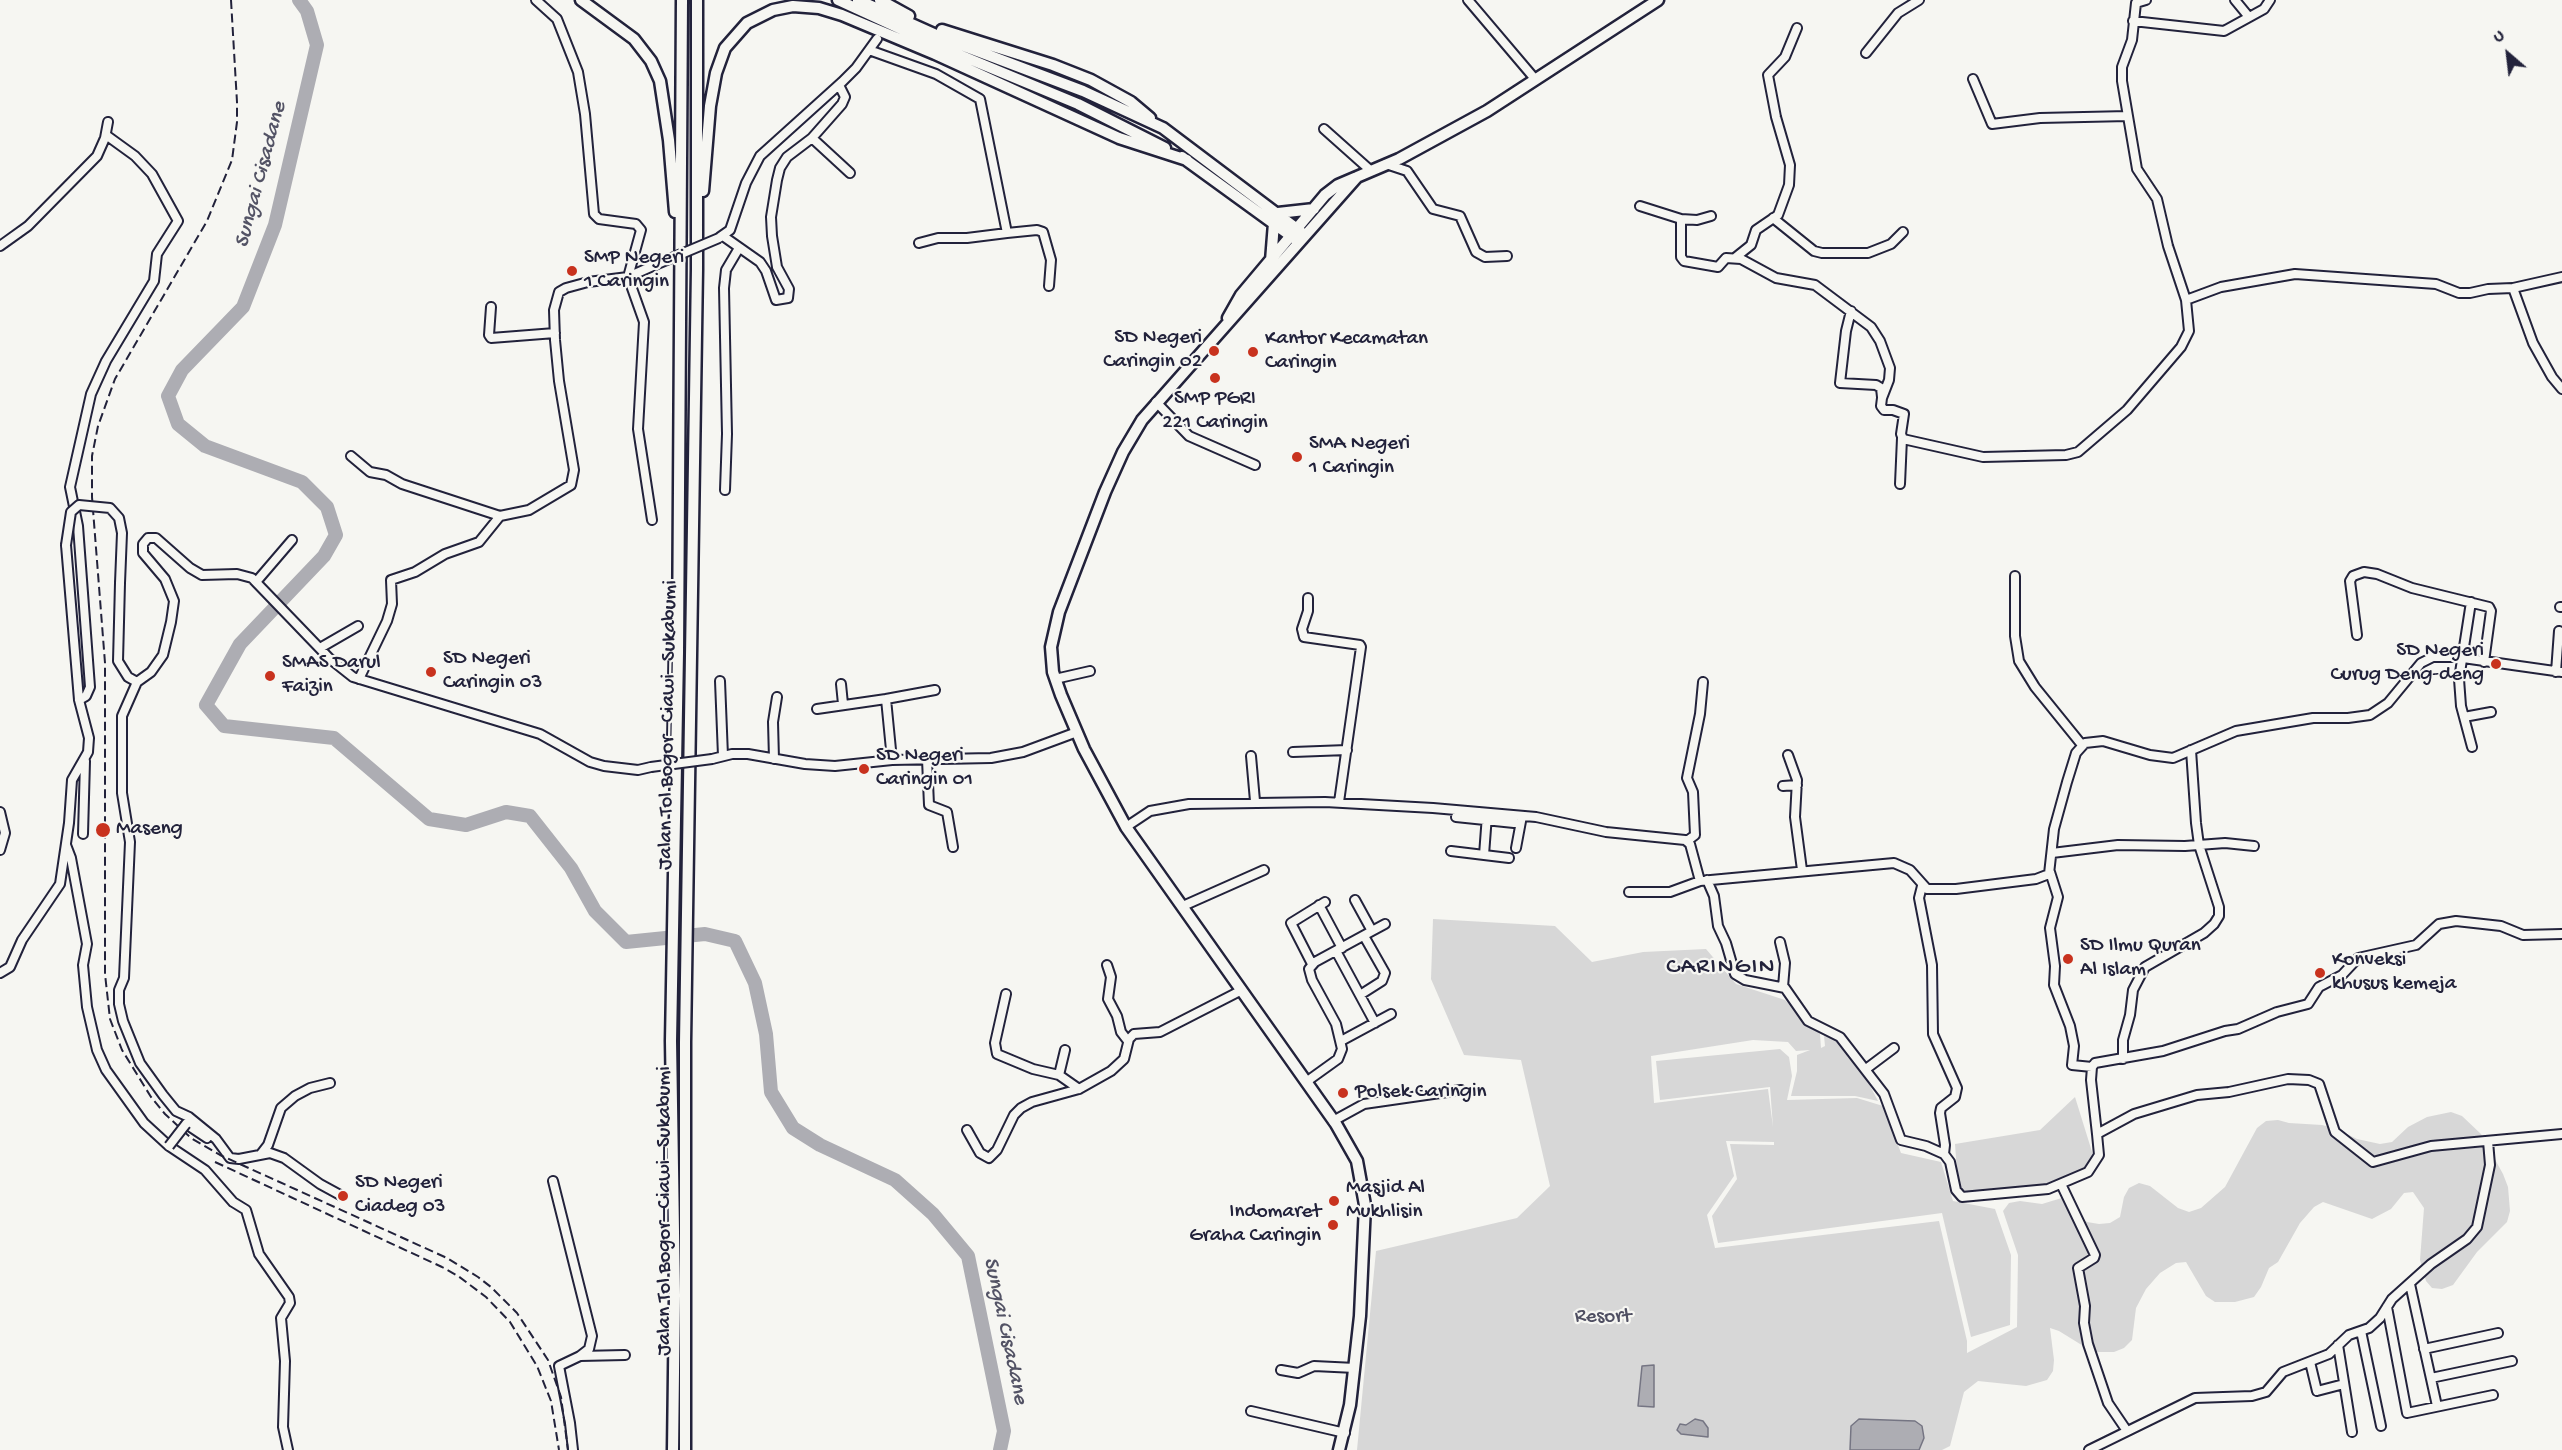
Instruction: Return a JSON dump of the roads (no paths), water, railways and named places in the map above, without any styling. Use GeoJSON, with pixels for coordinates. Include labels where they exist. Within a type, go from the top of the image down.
{"type":"FeatureCollection","features":[{"type":"Feature","properties":{"kind":"highway"},"geometry":{"type":"LineString","coordinates":[[581,0],[634,39],[651,61],[660,81],[669,140],[681,279]]}},
{"type":"Feature","properties":{"kind":"highway","name":"Jalan Tol Bogor–Ciawi–Sukabumi"},"geometry":{"type":"LineString","coordinates":[[682,0],[678,653],[685,1042],[685,1450]]}},
{"type":"Feature","properties":{"kind":"highway","name":"Jalan Tol Bogor–Ciawi–Sukabumi"},"geometry":{"type":"LineString","coordinates":[[673,1450],[675,1295],[671,1041],[691,653],[697,268],[697,0]]}},
{"type":"Feature","properties":{"kind":"highway"},"geometry":{"type":"LineString","coordinates":[[838,0],[938,46],[1078,104],[1187,160],[1276,218],[1314,209]]}},
{"type":"Feature","properties":{"kind":"highway"},"geometry":{"type":"LineString","coordinates":[[858,0],[943,38],[1083,91],[1163,128]]}},
{"type":"Feature","properties":{"kind":"highway"},"geometry":{"type":"LineString","coordinates":[[880,0],[948,33],[1053,65],[1091,80],[1131,102],[1298,236]]}},
{"type":"Feature","properties":{"kind":"highway"},"geometry":{"type":"LineString","coordinates":[[1339,1450],[1345,1433],[1360,1316],[1365,1197],[1357,1161],[1333,1121],[1126,827],[1077,732],[1055,679],[1051,646],[1059,612],[1116,466],[1142,420],[1242,308],[1298,236],[1314,209],[1338,185],[1386,164],[1477,116],[1658,0]]}},
{"type":"Feature","properties":{"kind":"highway"},"geometry":{"type":"LineString","coordinates":[[697,268],[710,106],[720,58],[732,38],[747,23],[783,7],[801,5],[842,15],[935,54],[1119,138],[1187,160]]}},
{"type":"Feature","properties":{"kind":"highway"},"geometry":{"type":"LineString","coordinates":[[1226,324],[1240,295],[1271,261],[1358,177]]}},
{"type":"Feature","properties":{"kind":"highway"},"geometry":{"type":"LineString","coordinates":[[1271,261],[1276,218]]}},
{"type":"Feature","properties":{"kind":"street"},"geometry":{"type":"LineString","coordinates":[[536,0],[557,19],[578,72],[585,114],[594,214],[599,219],[636,224],[641,230],[628,277],[644,322],[638,429],[652,520]]}},
{"type":"Feature","properties":{"kind":"street"},"geometry":{"type":"LineString","coordinates":[[1468,0],[1536,79]]}},
{"type":"Feature","properties":{"kind":"street"},"geometry":{"type":"LineString","coordinates":[[1866,53],[1899,13],[1919,0]]}},
{"type":"Feature","properties":{"kind":"street"},"geometry":{"type":"LineString","coordinates":[[1902,438],[1983,457],[2079,452],[2127,410],[2181,347],[2189,331],[2186,300],[2168,246],[2157,199],[2138,168],[2122,71],[2132,40],[2137,2],[2146,0]]}},
{"type":"Feature","properties":{"kind":"street"},"geometry":{"type":"LineString","coordinates":[[2235,0],[2249,17]]}},
{"type":"Feature","properties":{"kind":"street"},"geometry":{"type":"LineString","coordinates":[[2133,21],[2216,32],[2231,28],[2267,6],[2270,0]]}},
{"type":"Feature","properties":{"kind":"street"},"geometry":{"type":"LineString","coordinates":[[1736,257],[1751,244],[1758,228],[1781,210],[1791,174],[1768,75],[1785,57],[1797,28]]}},
{"type":"Feature","properties":{"kind":"street"},"geometry":{"type":"LineString","coordinates":[[351,456],[370,472],[386,475],[409,486],[500,516],[534,508],[565,491],[572,483],[574,470],[559,381],[555,333],[556,299],[563,289],[602,279],[628,277],[721,237],[730,230],[746,183],[760,156],[839,85],[877,39]]}},
{"type":"Feature","properties":{"kind":"street"},"geometry":{"type":"LineString","coordinates":[[869,50],[936,74],[980,99],[1007,233]]}},
{"type":"Feature","properties":{"kind":"street"},"geometry":{"type":"LineString","coordinates":[[1973,79],[1992,124],[2040,118],[2128,116]]}},
{"type":"Feature","properties":{"kind":"street"},"geometry":{"type":"LineString","coordinates":[[721,237],[754,257],[764,266],[774,298],[779,301],[788,298],[789,289],[776,262],[771,217],[773,197],[783,162],[812,138],[845,100],[845,93],[839,85]]}},
{"type":"Feature","properties":{"kind":"street"},"geometry":{"type":"LineString","coordinates":[[0,246],[28,226],[97,156],[106,135],[108,122]]}},
{"type":"Feature","properties":{"kind":"street"},"geometry":{"type":"LineString","coordinates":[[1324,129],[1370,170]]}},
{"type":"Feature","properties":{"kind":"street"},"geometry":{"type":"LineString","coordinates":[[79,700],[86,696],[90,687],[78,526],[70,487],[91,394],[106,361],[154,281],[157,254],[178,220],[152,174],[135,156],[106,135]]}},
{"type":"Feature","properties":{"kind":"street"},"geometry":{"type":"LineString","coordinates":[[812,138],[850,173]]}},
{"type":"Feature","properties":{"kind":"street"},"geometry":{"type":"LineString","coordinates":[[1386,164],[1407,171],[1433,209],[1460,216],[1476,252],[1485,257],[1507,256]]}},
{"type":"Feature","properties":{"kind":"street"},"geometry":{"type":"LineString","coordinates":[[1640,206],[1681,219],[1697,220],[1711,216]]}},
{"type":"Feature","properties":{"kind":"street"},"geometry":{"type":"LineString","coordinates":[[1773,218],[1814,251],[1821,253],[1868,253],[1891,244],[1895,237],[1903,232]]}},
{"type":"Feature","properties":{"kind":"street"},"geometry":{"type":"LineString","coordinates":[[1681,219],[1684,261],[1718,267],[1726,258],[1736,257],[1776,278],[1815,285],[1875,332],[1888,361],[1890,377],[1881,405],[1883,410],[1896,410],[1904,416],[1900,484]]}},
{"type":"Feature","properties":{"kind":"street"},"geometry":{"type":"LineString","coordinates":[[919,243],[938,238],[967,238],[1036,230],[1043,232],[1051,260],[1048,286]]}},
{"type":"Feature","properties":{"kind":"street"},"geometry":{"type":"LineString","coordinates":[[725,490],[727,434],[724,288],[726,270],[738,248]]}},
{"type":"Feature","properties":{"kind":"street"},"geometry":{"type":"LineString","coordinates":[[2186,300],[2221,287],[2295,274],[2436,284],[2458,293],[2513,288],[2562,277]]}},
{"type":"Feature","properties":{"kind":"street"},"geometry":{"type":"LineString","coordinates":[[2513,288],[2533,343],[2552,377],[2562,389]]}},
{"type":"Feature","properties":{"kind":"street"},"geometry":{"type":"LineString","coordinates":[[491,307],[489,335],[491,338],[555,333]]}},
{"type":"Feature","properties":{"kind":"street"},"geometry":{"type":"LineString","coordinates":[[1851,311],[1846,331],[1840,383],[1843,385],[1876,385],[1881,388],[1882,398]]}},
{"type":"Feature","properties":{"kind":"street"},"geometry":{"type":"LineString","coordinates":[[1156,402],[1189,436],[1255,465]]}},
{"type":"Feature","properties":{"kind":"street"},"geometry":{"type":"LineString","coordinates":[[83,834],[85,760],[88,738],[79,700],[66,545],[67,523],[71,512],[79,505],[110,508],[119,518],[122,533],[118,661],[128,676],[137,682]]}},
{"type":"Feature","properties":{"kind":"street"},"geometry":{"type":"LineString","coordinates":[[359,679],[387,621],[392,599],[390,583],[393,579],[414,572],[445,554],[479,542],[500,516]]}},
{"type":"Feature","properties":{"kind":"street"},"geometry":{"type":"LineString","coordinates":[[342,1196],[320,1184],[284,1158],[270,1153],[239,1159],[230,1158],[216,1139],[176,1111],[146,1073],[123,1021],[119,990],[124,978],[130,842],[122,793],[122,716],[137,682],[151,672],[163,655],[174,601],[165,579],[143,553],[142,547],[146,540],[153,537],[160,541],[197,573],[206,576],[245,575],[258,584],[346,673],[359,679],[540,734],[590,762],[604,766],[638,770],[748,754],[835,766],[892,760],[991,758],[1012,755],[1052,743],[1077,732]]}},
{"type":"Feature","properties":{"kind":"street"},"geometry":{"type":"LineString","coordinates":[[258,584],[292,540]]}},
{"type":"Feature","properties":{"kind":"street"},"geometry":{"type":"LineString","coordinates":[[2357,635],[2350,581],[2353,576],[2364,572],[2377,574],[2437,595],[2489,607],[2491,611],[2484,662]]}},
{"type":"Feature","properties":{"kind":"street"},"geometry":{"type":"LineString","coordinates":[[2015,576],[2015,636],[2019,661],[2035,687],[2082,745]]}},
{"type":"Feature","properties":{"kind":"street"},"geometry":{"type":"LineString","coordinates":[[1308,598],[1308,611],[1302,629],[1304,637],[1361,646],[1338,802]]}},
{"type":"Feature","properties":{"kind":"street"},"geometry":{"type":"LineString","coordinates":[[2471,602],[2459,679],[2464,717],[2472,747]]}},
{"type":"Feature","properties":{"kind":"street"},"geometry":{"type":"LineString","coordinates":[[320,648],[358,626]]}},
{"type":"Feature","properties":{"kind":"street"},"geometry":{"type":"LineString","coordinates":[[2559,631],[2559,672],[2438,656],[2424,660],[2388,704],[2370,715],[2348,718],[2313,718],[2245,729],[2220,736],[2168,758],[2103,741],[2082,745],[2076,753],[2054,829],[2050,872],[2058,897],[2050,928],[2055,961],[2054,985],[2070,1026],[2074,1046],[2072,1065],[2092,1067],[2100,1062],[2163,1051],[2221,1032],[2238,1029],[2277,1012],[2308,1004],[2319,987],[2342,975],[2358,958],[2416,945],[2439,924],[2452,921],[2501,926],[2523,935],[2562,934]]}},
{"type":"Feature","properties":{"kind":"street"},"geometry":{"type":"LineString","coordinates":[[1055,679],[1090,671]]}},
{"type":"Feature","properties":{"kind":"street"},"geometry":{"type":"LineString","coordinates":[[720,681],[723,756]]}},
{"type":"Feature","properties":{"kind":"street"},"geometry":{"type":"LineString","coordinates":[[1456,817],[1522,816],[1606,832],[1688,841],[1695,835],[1692,792],[1687,778],[1700,714],[1703,682]]}},
{"type":"Feature","properties":{"kind":"street"},"geometry":{"type":"LineString","coordinates":[[841,684],[843,704]]}},
{"type":"Feature","properties":{"kind":"street"},"geometry":{"type":"LineString","coordinates":[[817,709],[935,690]]}},
{"type":"Feature","properties":{"kind":"street"},"geometry":{"type":"LineString","coordinates":[[774,759],[773,722],[777,698]]}},
{"type":"Feature","properties":{"kind":"street"},"geometry":{"type":"LineString","coordinates":[[886,699],[892,760]]}},
{"type":"Feature","properties":{"kind":"street"},"geometry":{"type":"LineString","coordinates":[[2464,717],[2491,712]]}},
{"type":"Feature","properties":{"kind":"street"},"geometry":{"type":"LineString","coordinates":[[1293,752],[1347,750]]}},
{"type":"Feature","properties":{"kind":"street"},"geometry":{"type":"LineString","coordinates":[[2123,1059],[2123,1041],[2130,1015],[2133,990],[2145,967],[2204,933],[2219,916],[2220,908],[2199,845],[2194,811],[2191,750]]}},
{"type":"Feature","properties":{"kind":"street"},"geometry":{"type":"LineString","coordinates":[[1788,755],[1797,785],[1795,817],[1802,870]]}},
{"type":"Feature","properties":{"kind":"street"},"geometry":{"type":"LineString","coordinates":[[1251,756],[1255,801]]}},
{"type":"Feature","properties":{"kind":"street"},"geometry":{"type":"LineString","coordinates":[[927,759],[929,805],[947,812],[953,847]]}},
{"type":"Feature","properties":{"kind":"street"},"geometry":{"type":"LineString","coordinates":[[0,973],[10,967],[26,935],[60,885],[72,780],[85,760]]}},
{"type":"Feature","properties":{"kind":"street"},"geometry":{"type":"LineString","coordinates":[[1783,786],[1797,785]]}},
{"type":"Feature","properties":{"kind":"street"},"geometry":{"type":"LineString","coordinates":[[1126,827],[1138,817],[1158,809],[1189,804],[1255,801],[1338,802],[1487,816],[1514,823]]}},
{"type":"Feature","properties":{"kind":"street"},"geometry":{"type":"LineString","coordinates":[[0,812],[5,833],[0,850]]}},
{"type":"Feature","properties":{"kind":"street"},"geometry":{"type":"LineString","coordinates":[[1484,855],[1487,816]]}},
{"type":"Feature","properties":{"kind":"street"},"geometry":{"type":"LineString","coordinates":[[1516,848],[1522,816]]}},
{"type":"Feature","properties":{"kind":"street"},"geometry":{"type":"LineString","coordinates":[[1688,841],[1703,880],[1714,896],[1717,924],[1726,943],[1735,974],[1745,980],[1783,987],[1789,992],[1808,1021],[1838,1034],[1886,1098],[1901,1140],[1926,1146],[1944,1154],[1950,1162],[1956,1191],[1962,1197],[2036,1192],[2085,1175],[2094,1166],[2099,1155],[2091,1085],[2092,1067]]}},
{"type":"Feature","properties":{"kind":"street"},"geometry":{"type":"LineString","coordinates":[[2052,853],[2118,845],[2225,843],[2254,846]]}},
{"type":"Feature","properties":{"kind":"street"},"geometry":{"type":"LineString","coordinates":[[66,845],[71,858],[86,936],[84,989],[97,1050],[112,1081],[144,1124],[169,1146],[205,1170],[233,1202],[246,1210],[259,1254],[289,1298],[289,1305],[281,1316],[285,1361],[283,1427],[288,1450]]}},
{"type":"Feature","properties":{"kind":"street"},"geometry":{"type":"LineString","coordinates":[[1450,851],[1509,858]]}},
{"type":"Feature","properties":{"kind":"street"},"geometry":{"type":"LineString","coordinates":[[1629,892],[1670,892],[1703,880],[1894,863],[1910,870],[1922,886],[1933,890],[2043,878],[2050,872]]}},
{"type":"Feature","properties":{"kind":"street"},"geometry":{"type":"LineString","coordinates":[[1183,906],[1264,870]]}},
{"type":"Feature","properties":{"kind":"street"},"geometry":{"type":"LineString","coordinates":[[1922,886],[1919,898],[1932,965],[1933,1034],[1957,1091],[1953,1099],[1940,1110],[1946,1145],[1944,1154]]}},
{"type":"Feature","properties":{"kind":"street"},"geometry":{"type":"LineString","coordinates":[[1355,900],[1371,932]]}},
{"type":"Feature","properties":{"kind":"street"},"geometry":{"type":"LineString","coordinates":[[1312,964],[1291,923],[1322,904],[1339,949],[1375,1023]]}},
{"type":"Feature","properties":{"kind":"street"},"geometry":{"type":"LineString","coordinates":[[1306,1082],[1338,1059],[1342,1049],[1333,1017],[1309,969],[1312,964],[1385,924]]}},
{"type":"Feature","properties":{"kind":"street"},"geometry":{"type":"LineString","coordinates":[[1360,995],[1382,981],[1385,974],[1364,936]]}},
{"type":"Feature","properties":{"kind":"street"},"geometry":{"type":"LineString","coordinates":[[1779,942],[1785,963],[1783,987]]}},
{"type":"Feature","properties":{"kind":"street"},"geometry":{"type":"LineString","coordinates":[[1107,964],[1111,977],[1108,999],[1117,1016],[1121,1032],[1128,1041]]}},
{"type":"Feature","properties":{"kind":"street"},"geometry":{"type":"LineString","coordinates":[[967,1130],[980,1153],[989,1158],[997,1150],[1019,1110],[1032,1102],[1079,1089],[1119,1065],[1126,1056],[1128,1041],[1137,1033],[1164,1031],[1242,990]]}},
{"type":"Feature","properties":{"kind":"street"},"geometry":{"type":"LineString","coordinates":[[1006,994],[995,1043],[997,1054],[1029,1067],[1059,1075],[1079,1089]]}},
{"type":"Feature","properties":{"kind":"street"},"geometry":{"type":"LineString","coordinates":[[1341,1041],[1391,1014]]}},
{"type":"Feature","properties":{"kind":"street"},"geometry":{"type":"LineString","coordinates":[[1866,1069],[1894,1048]]}},
{"type":"Feature","properties":{"kind":"street"},"geometry":{"type":"LineString","coordinates":[[1059,1075],[1065,1050]]}},
{"type":"Feature","properties":{"kind":"street"},"geometry":{"type":"LineString","coordinates":[[2097,1134],[2134,1114],[2162,1104],[2196,1095],[2229,1092],[2293,1079],[2313,1081],[2319,1084],[2335,1132],[2370,1161],[2381,1161],[2431,1146],[2562,1134]]}},
{"type":"Feature","properties":{"kind":"street"},"geometry":{"type":"LineString","coordinates":[[261,1154],[268,1146],[281,1108],[295,1096],[310,1088],[330,1083]]}},
{"type":"Feature","properties":{"kind":"street"},"geometry":{"type":"LineString","coordinates":[[1333,1121],[1364,1104],[1461,1090]]}},
{"type":"Feature","properties":{"kind":"street"},"geometry":{"type":"LineString","coordinates":[[169,1146],[186,1124],[222,1148]]}},
{"type":"Feature","properties":{"kind":"street"},"geometry":{"type":"LineString","coordinates":[[2089,1450],[2195,1398],[2260,1395],[2269,1389],[2283,1372],[2329,1354],[2349,1335],[2374,1324],[2410,1284],[2437,1259],[2467,1239],[2477,1227],[2490,1165],[2488,1141]]}},
{"type":"Feature","properties":{"kind":"street"},"geometry":{"type":"LineString","coordinates":[[553,1181],[592,1336],[589,1349],[580,1356]]}},
{"type":"Feature","properties":{"kind":"street"},"geometry":{"type":"LineString","coordinates":[[2061,1184],[2096,1255],[2078,1268],[2085,1306],[2084,1323],[2088,1344],[2109,1403],[2127,1431]]}},
{"type":"Feature","properties":{"kind":"street"},"geometry":{"type":"LineString","coordinates":[[2410,1284],[2437,1406]]}},
{"type":"Feature","properties":{"kind":"street"},"geometry":{"type":"LineString","coordinates":[[2387,1307],[2408,1413],[2493,1395]]}},
{"type":"Feature","properties":{"kind":"street"},"geometry":{"type":"LineString","coordinates":[[2361,1331],[2381,1426]]}},
{"type":"Feature","properties":{"kind":"street"},"geometry":{"type":"LineString","coordinates":[[2424,1349],[2498,1333]]}},
{"type":"Feature","properties":{"kind":"street"},"geometry":{"type":"LineString","coordinates":[[2338,1345],[2352,1431]]}},
{"type":"Feature","properties":{"kind":"street"},"geometry":{"type":"LineString","coordinates":[[573,1450],[568,1408],[558,1370],[565,1361],[580,1356],[625,1354]]}},
{"type":"Feature","properties":{"kind":"street"},"geometry":{"type":"LineString","coordinates":[[2431,1378],[2512,1361]]}},
{"type":"Feature","properties":{"kind":"street"},"geometry":{"type":"LineString","coordinates":[[2310,1362],[2317,1391],[2344,1384]]}},
{"type":"Feature","properties":{"kind":"street"},"geometry":{"type":"LineString","coordinates":[[1281,1370],[1298,1373],[1314,1366],[1355,1368]]}},
{"type":"Feature","properties":{"kind":"street"},"geometry":{"type":"LineString","coordinates":[[1251,1411],[1345,1433]]}},
{"type":"Feature","properties":{"kind":"waterway","name":"Sungai Cisadane"},"geometry":{"type":"LineString","coordinates":[[299,0],[307,11],[317,45],[275,225],[243,307],[182,370],[168,396],[178,424],[205,446],[302,482],[327,507],[336,535],[324,556],[240,644],[206,705],[224,726],[334,738],[429,819],[466,825],[506,812],[530,816],[571,868],[595,911],[626,942],[705,934],[735,941],[755,983],[766,1034],[771,1092],[793,1128],[820,1145],[895,1180],[933,1214],[968,1256],[1004,1431],[1000,1450]]}},
{"type":"Feature","properties":{"kind":"railway"},"geometry":{"type":"LineString","coordinates":[[231,0],[237,102],[232,160],[207,221],[115,379],[98,426],[92,456],[92,497],[105,663],[105,974],[110,1019],[122,1050],[151,1097],[165,1114],[191,1138],[220,1155],[447,1258],[491,1287],[517,1313],[548,1360],[561,1397],[568,1450]]}},
{"type":"Feature","properties":{"kind":"railway"},"geometry":{"type":"LineString","coordinates":[[215,1162],[442,1267],[486,1297],[510,1322],[537,1366],[551,1401],[559,1450]]}},
{"type":"Feature","properties":{"kind":"place","name":"SMP Negeri 1 Caringin"},"geometry":{"type":"Point","coordinates":[572,271]}},
{"type":"Feature","properties":{"kind":"place","name":"SD Negeri Caringin 02"},"geometry":{"type":"Point","coordinates":[1214,351]}},
{"type":"Feature","properties":{"kind":"place","name":"Kantor Kecamatan Caringin"},"geometry":{"type":"Point","coordinates":[1253,352]}},
{"type":"Feature","properties":{"kind":"place","name":"SMP PGRI 221 Caringin"},"geometry":{"type":"Point","coordinates":[1215,378]}},
{"type":"Feature","properties":{"kind":"place","name":"SMA Negeri 1 Caringin"},"geometry":{"type":"Point","coordinates":[1297,457]}},
{"type":"Feature","properties":{"kind":"place","name":"SD Negeri Curug Deng-deng"},"geometry":{"type":"Point","coordinates":[2496,664]}},
{"type":"Feature","properties":{"kind":"place","name":"SD Negeri Caringin 03"},"geometry":{"type":"Point","coordinates":[431,672]}},
{"type":"Feature","properties":{"kind":"place","name":"SMAS Darul Faizin"},"geometry":{"type":"Point","coordinates":[270,676]}},
{"type":"Feature","properties":{"kind":"place","name":"SD Negeri Caringin 01"},"geometry":{"type":"Point","coordinates":[864,769]}},
{"type":"Feature","properties":{"kind":"place","name":"Maseng"},"geometry":{"type":"Point","coordinates":[103,830]}},
{"type":"Feature","properties":{"kind":"place","name":"SD Ilmu Quran Al Islam"},"geometry":{"type":"Point","coordinates":[2068,959]}},
{"type":"Feature","properties":{"kind":"place","name":"Konveksi khusus kemeja"},"geometry":{"type":"Point","coordinates":[2320,973]}},
{"type":"Feature","properties":{"kind":"place","name":"Polsek Caringin"},"geometry":{"type":"Point","coordinates":[1343,1093]}},
{"type":"Feature","properties":{"kind":"place","name":"SD Negeri Ciadeg 03"},"geometry":{"type":"Point","coordinates":[343,1196]}},
{"type":"Feature","properties":{"kind":"place","name":"Masjid Al Mukhlisin"},"geometry":{"type":"Point","coordinates":[1334,1201]}},
{"type":"Feature","properties":{"kind":"place","name":"Indomaret Graha Caringin"},"geometry":{"type":"Point","coordinates":[1333,1225]}},
{"type":"Feature","properties":{"kind":"district","name":"CARINGIN"},"geometry":{"type":"Point","coordinates":[1721,968]}},
{"type":"Feature","properties":{"kind":"park label","name":"Resort"},"geometry":{"type":"Point","coordinates":[1603,1318]}}]}
